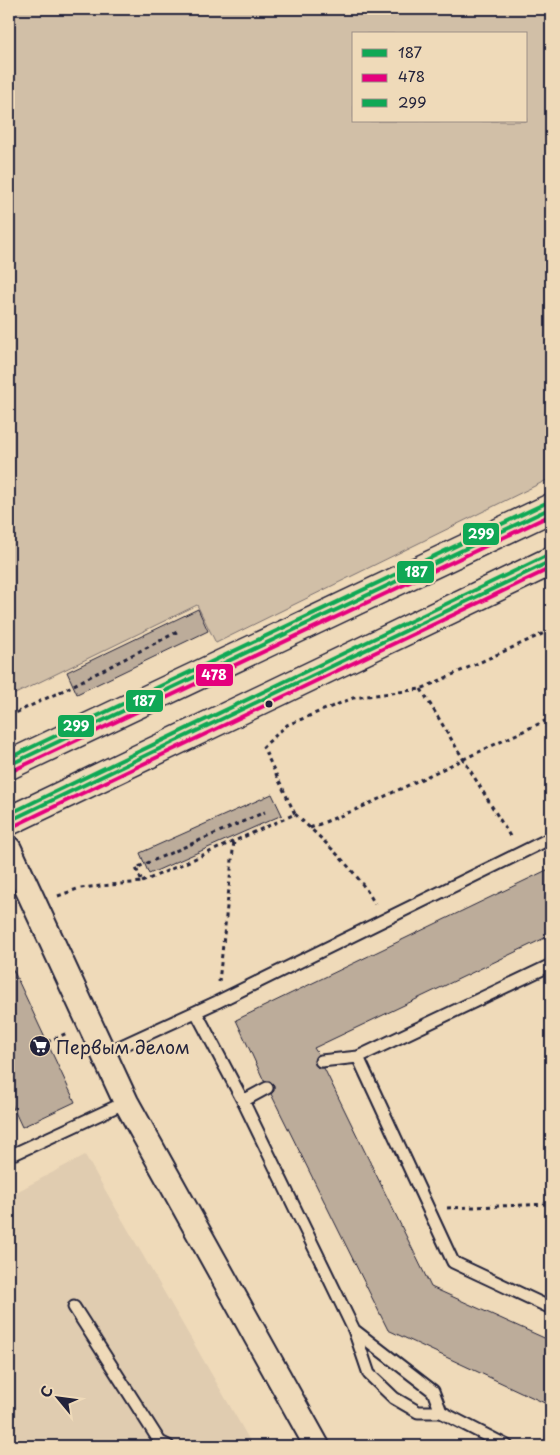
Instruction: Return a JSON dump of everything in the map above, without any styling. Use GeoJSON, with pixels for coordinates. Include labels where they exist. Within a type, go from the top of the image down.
{"type":"FeatureCollection","features":[{"type":"Feature","properties":{"kind":"main road"},"geometry":{"type":"LineString","coordinates":[[9,766],[551,508]]}},
{"type":"Feature","properties":{"kind":"main road"},"geometry":{"type":"LineString","coordinates":[[9,821],[551,561]]}},
{"type":"Feature","properties":{"kind":"street"},"geometry":{"type":"LineString","coordinates":[[9,850],[126,1102],[317,1446]]}},
{"type":"Feature","properties":{"kind":"lane"},"geometry":{"type":"LineString","coordinates":[[104,1054],[217,1002],[551,838]]}},
{"type":"Feature","properties":{"kind":"lane"},"geometry":{"type":"LineString","coordinates":[[321,1061],[358,1057],[551,965]]}},
{"type":"Feature","properties":{"kind":"lane"},"geometry":{"type":"LineString","coordinates":[[196,1012],[242,1100],[354,1330],[369,1374],[394,1398],[418,1412],[441,1412],[507,1446]]}},
{"type":"Feature","properties":{"kind":"lane"},"geometry":{"type":"LineString","coordinates":[[358,1057],[453,1262],[551,1308]]}},
{"type":"Feature","properties":{"kind":"lane"},"geometry":{"type":"LineString","coordinates":[[242,1100],[267,1088]]}},
{"type":"Feature","properties":{"kind":"lane"},"geometry":{"type":"LineString","coordinates":[[9,1152],[16,1153],[126,1102]]}},
{"type":"Feature","properties":{"kind":"lane"},"geometry":{"type":"LineString","coordinates":[[74,1307],[160,1442],[168,1446]]}},
{"type":"Feature","properties":{"kind":"lane"},"geometry":{"type":"LineString","coordinates":[[354,1330],[433,1391],[441,1412]]}},
{"type":"Feature","properties":{"kind":"path"},"geometry":{"type":"LineString","coordinates":[[384,920],[367,890],[338,855],[294,814],[263,747],[287,725],[353,698],[421,689],[551,630]]}},
{"type":"Feature","properties":{"kind":"path"},"geometry":{"type":"LineString","coordinates":[[9,716],[177,632]]}},
{"type":"Feature","properties":{"kind":"path"},"geometry":{"type":"LineString","coordinates":[[421,689],[520,854]]}},
{"type":"Feature","properties":{"kind":"path"},"geometry":{"type":"LineString","coordinates":[[310,828],[362,808],[551,718]]}},
{"type":"Feature","properties":{"kind":"path"},"geometry":{"type":"LineString","coordinates":[[142,882],[136,868],[265,812]]}},
{"type":"Feature","properties":{"kind":"path"},"geometry":{"type":"LineString","coordinates":[[34,904],[80,888],[142,882],[294,814]]}},
{"type":"Feature","properties":{"kind":"path"},"geometry":{"type":"LineString","coordinates":[[217,1002],[234,841]]}},
{"type":"Feature","properties":{"kind":"path"},"geometry":{"type":"LineString","coordinates":[[428,1209],[551,1204]]}},
{"type":"Feature","properties":{"kind":"shaded area"},"geometry":{"type":"Polygon","coordinates":[[[9,9],[551,9],[551,478],[216,643],[197,605],[9,697],[9,9]]]}},
{"type":"Feature","properties":{"kind":"shaded area"},"geometry":{"type":"Polygon","coordinates":[[[85,1155],[253,1446],[9,1446],[9,1196],[85,1155]]]}},
{"type":"Feature","properties":{"kind":"building"},"geometry":{"type":"Polygon","coordinates":[[[198,609],[208,631],[77,694],[67,672],[198,609]]]}},
{"type":"Feature","properties":{"kind":"building"},"geometry":{"type":"Polygon","coordinates":[[[272,794],[282,815],[149,874],[140,853],[272,794]]]}},
{"type":"Feature","properties":{"kind":"building"},"geometry":{"type":"Polygon","coordinates":[[[551,868],[551,935],[314,1048],[318,1054],[314,1061],[318,1068],[324,1068],[431,1287],[551,1341],[551,1406],[388,1330],[271,1094],[274,1091],[274,1085],[270,1081],[264,1081],[236,1020],[551,868]]]}},
{"type":"Feature","properties":{"kind":"building"},"geometry":{"type":"Polygon","coordinates":[[[9,961],[75,1102],[22,1127],[9,1099],[9,961]]]}},
{"type":"Feature","properties":{"kind":"transit line","name":"299"},"geometry":{"type":"LineString","coordinates":[[9,758],[548,502]]}},
{"type":"Feature","properties":{"kind":"transit line","name":"187"},"geometry":{"type":"LineString","coordinates":[[9,765],[551,508]]}},
{"type":"Feature","properties":{"kind":"transit line","name":"478"},"geometry":{"type":"LineString","coordinates":[[12,771],[551,515]]}},
{"type":"Feature","properties":{"kind":"transit line","name":"299"},"geometry":{"type":"LineString","coordinates":[[9,814],[548,555]]}},
{"type":"Feature","properties":{"kind":"transit line","name":"187"},"geometry":{"type":"LineString","coordinates":[[9,821],[551,561]]}},
{"type":"Feature","properties":{"kind":"transit line","name":"478"},"geometry":{"type":"LineString","coordinates":[[12,827],[551,568]]}},
{"type":"Feature","properties":{"kind":"place","name":"Первым делом"},"geometry":{"type":"Point","coordinates":[40,1046]}}]}
